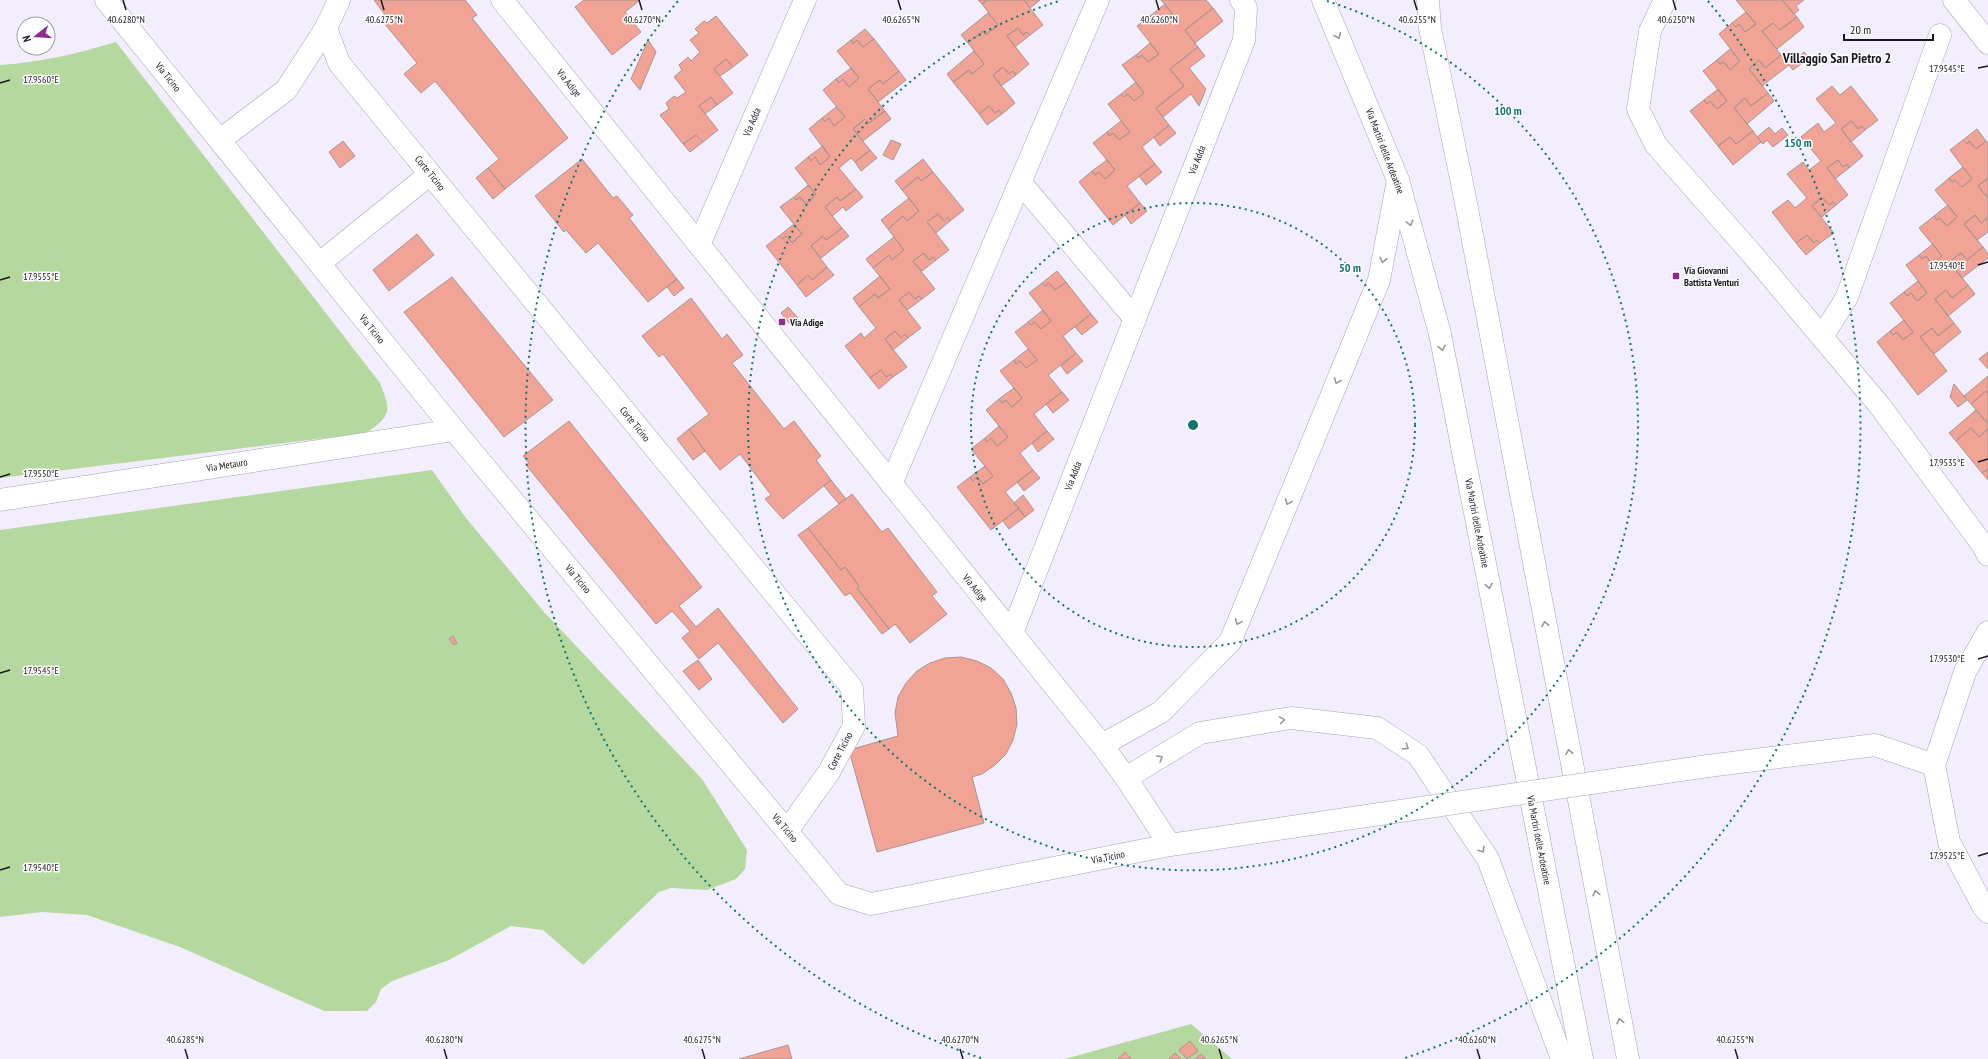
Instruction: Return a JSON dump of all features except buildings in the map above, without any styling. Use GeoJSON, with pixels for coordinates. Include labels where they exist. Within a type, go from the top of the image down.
{"type":"FeatureCollection","features":[{"type":"Feature","properties":{"kind":"street","name":"Via Ticino"},"geometry":{"type":"LineString","coordinates":[[106,0],[454,430],[839,894],[871,904],[1170,845],[1708,766],[1874,745],[1934,765]]}},
{"type":"Feature","properties":{"kind":"street"},"geometry":{"type":"LineString","coordinates":[[220,140],[286,90],[326,28],[339,0]]}},
{"type":"Feature","properties":{"kind":"street","name":"Via Adda"},"geometry":{"type":"LineString","coordinates":[[699,245],[805,0]]}},
{"type":"Feature","properties":{"kind":"street"},"geometry":{"type":"LineString","coordinates":[[891,484],[1098,0]]}},
{"type":"Feature","properties":{"kind":"street","name":"Via Adda"},"geometry":{"type":"LineString","coordinates":[[1012,633],[1244,40],[1246,8],[1242,0]]}},
{"type":"Feature","properties":{"kind":"street","name":"Via Martiri delle Ardeatine"},"geometry":{"type":"LineString","coordinates":[[1323,0],[1398,180],[1440,334],[1582,1059]]}},
{"type":"Feature","properties":{"kind":"street"},"geometry":{"type":"LineString","coordinates":[[1428,0],[1430,28],[1465,198],[1628,1059]]}},
{"type":"Feature","properties":{"kind":"street"},"geometry":{"type":"LineString","coordinates":[[1665,0],[1650,31],[1638,109],[1656,145],[1880,406],[1982,544],[1988,555]]}},
{"type":"Feature","properties":{"kind":"street"},"geometry":{"type":"LineString","coordinates":[[1954,0],[1988,43]]}},
{"type":"Feature","properties":{"kind":"street","name":"Via Adige"},"geometry":{"type":"LineString","coordinates":[[513,5],[699,245],[1102,745],[1126,778],[1170,845]]}},
{"type":"Feature","properties":{"kind":"street","name":"Corte Ticino"},"geometry":{"type":"LineString","coordinates":[[326,28],[339,63],[852,688],[854,726],[829,772],[787,831]]}},
{"type":"Feature","properties":{"kind":"street"},"geometry":{"type":"LineString","coordinates":[[1822,337],[1847,297],[1940,35]]}},
{"type":"Feature","properties":{"kind":"street"},"geometry":{"type":"LineString","coordinates":[[320,264],[430,174]]}},
{"type":"Feature","properties":{"kind":"street"},"geometry":{"type":"LineString","coordinates":[[1102,745],[1161,712],[1230,642],[1379,280],[1398,180]]}},
{"type":"Feature","properties":{"kind":"street"},"geometry":{"type":"LineString","coordinates":[[1020,182],[1135,319]]}},
{"type":"Feature","properties":{"kind":"street","name":"Via Metauro"},"geometry":{"type":"LineString","coordinates":[[0,500],[454,430]]}},
{"type":"Feature","properties":{"kind":"street"},"geometry":{"type":"LineString","coordinates":[[1988,632],[1966,672],[1934,765],[1949,842],[1983,906],[1988,912]]}},
{"type":"Feature","properties":{"kind":"street"},"geometry":{"type":"LineString","coordinates":[[1126,778],[1200,733],[1291,718],[1377,728],[1401,743],[1418,755],[1488,859],[1562,1059]]}},
{"type":"Feature","properties":{"kind":"green space"},"geometry":{"type":"Polygon","coordinates":[[[116,42],[380,383],[386,400],[387,412],[381,422],[366,433],[0,478],[0,65],[59,57],[116,42]]]}},
{"type":"Feature","properties":{"kind":"green space"},"geometry":{"type":"Polygon","coordinates":[[[432,470],[466,518],[544,612],[702,779],[747,850],[745,869],[736,879],[707,890],[671,888],[659,892],[583,965],[543,930],[511,926],[449,960],[392,981],[381,989],[376,1002],[367,1011],[324,1011],[180,947],[87,915],[42,912],[0,917],[0,530],[432,470]]]}},
{"type":"Feature","properties":{"kind":"green space"},"geometry":{"type":"Polygon","coordinates":[[[1191,1024],[1232,1059],[1065,1059],[1191,1024]]]}},
{"type":"Feature","properties":{"kind":"place","name":"Via Giovanni Battista Venturi"},"geometry":{"type":"Point","coordinates":[1676,276]}},
{"type":"Feature","properties":{"kind":"place","name":"Via Adige"},"geometry":{"type":"Point","coordinates":[782,322]}},
{"type":"Feature","properties":{"kind":"district","name":"Villaggio San Pietro 2"},"geometry":{"type":"Point","coordinates":[1837,58]}}]}
